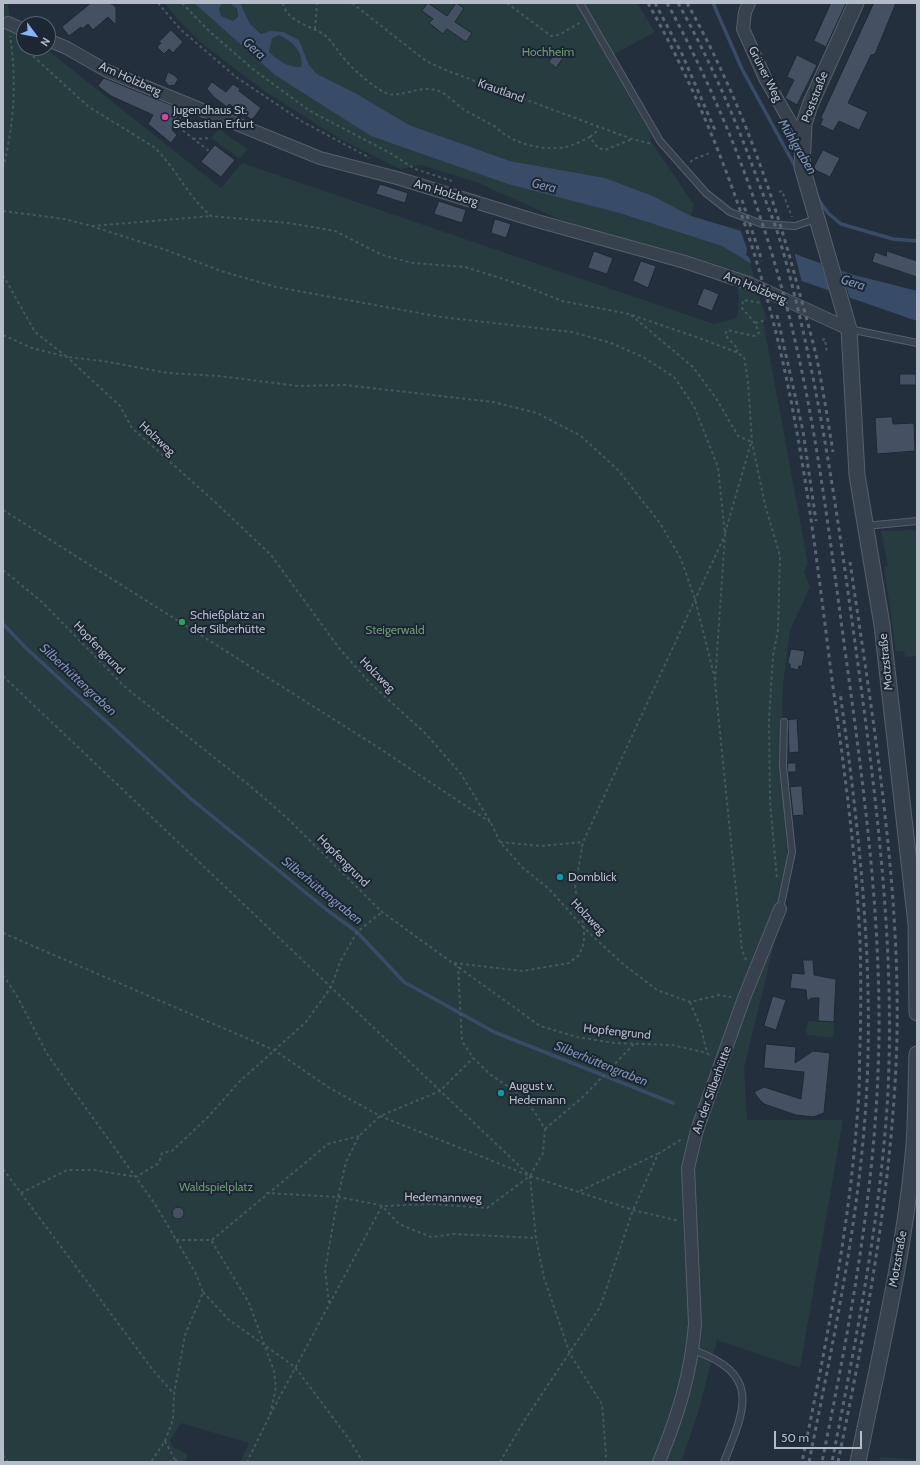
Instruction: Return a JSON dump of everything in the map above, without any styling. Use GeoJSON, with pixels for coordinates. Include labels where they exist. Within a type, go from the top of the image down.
{"type":"FeatureCollection","features":[{"type":"Feature","properties":{"kind":"street","name":"Grüner Weg"},"geometry":{"type":"LineString","coordinates":[[749,3],[745,12],[743,30],[766,80],[802,142]]}},
{"type":"Feature","properties":{"kind":"street","name":"Poststraße"},"geometry":{"type":"LineString","coordinates":[[844,312],[802,167],[802,142],[804,124],[810,105],[856,3]]}},
{"type":"Feature","properties":{"kind":"street"},"geometry":{"type":"LineString","coordinates":[[8,23],[16,26]]}},
{"type":"Feature","properties":{"kind":"street","name":"Am Holzberg"},"geometry":{"type":"LineString","coordinates":[[56,43],[107,71],[320,158],[396,178],[537,221],[685,262],[751,284],[849,329]]}},
{"type":"Feature","properties":{"kind":"street","name":"Motzstraße"},"geometry":{"type":"LineString","coordinates":[[844,312],[849,329],[857,475],[882,625],[916,924],[917,1013]]}},
{"type":"Feature","properties":{"kind":"street","name":"An der Silberhütte"},"geometry":{"type":"LineString","coordinates":[[659,1462],[684,1394],[693,1350],[695,1324],[688,1168],[697,1130],[721,1067],[744,998],[780,908]]}},
{"type":"Feature","properties":{"kind":"street","name":"Motzstraße"},"geometry":{"type":"LineString","coordinates":[[858,1462],[906,1214],[915,1144],[917,1054]]}},
{"type":"Feature","properties":{"kind":"lane"},"geometry":{"type":"LineString","coordinates":[[580,3],[665,148],[706,193],[730,212],[762,224],[795,226],[816,219]]}},
{"type":"Feature","properties":{"kind":"lane"},"geometry":{"type":"LineString","coordinates":[[849,329],[917,343]]}},
{"type":"Feature","properties":{"kind":"lane"},"geometry":{"type":"LineString","coordinates":[[865,526],[917,521]]}},
{"type":"Feature","properties":{"kind":"lane","name":"An der Silberhütte"},"geometry":{"type":"LineString","coordinates":[[780,908],[792,852],[783,766],[784,722]]}},
{"type":"Feature","properties":{"kind":"lane"},"geometry":{"type":"LineString","coordinates":[[693,1350],[723,1363],[734,1373],[740,1383],[743,1400],[742,1413],[724,1462]]}},
{"type":"Feature","properties":{"kind":"path"},"geometry":{"type":"LineString","coordinates":[[158,3],[180,29],[236,76],[303,122],[371,158]]}},
{"type":"Feature","properties":{"kind":"path"},"geometry":{"type":"LineString","coordinates":[[182,3],[210,32],[254,70],[310,111],[390,154],[414,169],[458,183]]}},
{"type":"Feature","properties":{"kind":"path"},"geometry":{"type":"LineString","coordinates":[[283,3],[284,7],[301,24],[315,29],[326,37],[348,65],[380,90],[389,94],[424,88],[432,88],[441,91],[452,102],[474,116],[494,126],[514,140],[544,148],[566,147],[590,137],[596,132],[598,127]]}},
{"type":"Feature","properties":{"kind":"path"},"geometry":{"type":"LineString","coordinates":[[315,29],[317,3]]}},
{"type":"Feature","properties":{"kind":"path","name":"Krautland"},"geometry":{"type":"LineString","coordinates":[[352,3],[426,61],[448,71],[598,127],[632,139],[665,148]]}},
{"type":"Feature","properties":{"kind":"path"},"geometry":{"type":"LineString","coordinates":[[507,3],[551,36],[559,35],[588,19]]}},
{"type":"Feature","properties":{"kind":"path"},"geometry":{"type":"LineString","coordinates":[[3,168],[10,137],[14,80],[14,58],[8,23]]}},
{"type":"Feature","properties":{"kind":"path"},"geometry":{"type":"LineString","coordinates":[[33,56],[89,107],[161,154],[195,200],[211,216]]}},
{"type":"Feature","properties":{"kind":"path"},"geometry":{"type":"LineString","coordinates":[[177,126],[184,110]]}},
{"type":"Feature","properties":{"kind":"path"},"geometry":{"type":"LineString","coordinates":[[167,122],[177,126],[209,151]]}},
{"type":"Feature","properties":{"kind":"path"},"geometry":{"type":"LineString","coordinates":[[590,137],[598,148],[605,150],[632,139]]}},
{"type":"Feature","properties":{"kind":"path"},"geometry":{"type":"LineString","coordinates":[[193,139],[211,138]]}},
{"type":"Feature","properties":{"kind":"path"},"geometry":{"type":"LineString","coordinates":[[694,159],[710,153]]}},
{"type":"Feature","properties":{"kind":"path"},"geometry":{"type":"LineString","coordinates":[[779,192],[782,191],[795,226]]}},
{"type":"Feature","properties":{"kind":"path"},"geometry":{"type":"LineString","coordinates":[[3,211],[65,219],[91,226],[166,250],[221,271],[276,287],[441,317],[572,332],[611,343],[643,356],[674,376],[694,406],[718,467],[725,534],[715,682]]}},
{"type":"Feature","properties":{"kind":"path"},"geometry":{"type":"LineString","coordinates":[[91,226],[211,216],[288,223],[335,231],[382,255],[413,263],[465,267],[522,285],[562,301],[629,314],[736,352],[744,357],[752,442],[765,504],[780,556],[778,630],[772,663],[769,720],[770,802],[777,880]]}},
{"type":"Feature","properties":{"kind":"path"},"geometry":{"type":"LineString","coordinates":[[3,275],[34,332],[67,357],[103,361],[168,373],[219,376],[298,386],[345,385],[493,402],[537,413],[581,436],[618,470],[660,523],[681,559],[695,600],[715,682],[742,950],[753,976]]}},
{"type":"Feature","properties":{"kind":"path"},"geometry":{"type":"LineString","coordinates":[[736,352],[738,348],[725,335],[728,330],[754,336],[759,333],[755,324],[742,308],[743,300],[762,303]]}},
{"type":"Feature","properties":{"kind":"path"},"geometry":{"type":"LineString","coordinates":[[629,314],[693,367],[716,398],[738,436],[752,442]]}},
{"type":"Feature","properties":{"kind":"path"},"geometry":{"type":"LineString","coordinates":[[755,324],[767,320]]}},
{"type":"Feature","properties":{"kind":"path","name":"Holzweg"},"geometry":{"type":"LineString","coordinates":[[3,335],[32,348],[67,357],[120,406],[132,428],[215,502],[271,555],[339,648],[370,684],[425,733],[461,774],[491,823],[500,842],[522,867],[549,889],[584,928],[623,964],[657,990],[690,1002]]}},
{"type":"Feature","properties":{"kind":"path"},"geometry":{"type":"LineString","coordinates":[[822,340],[825,339],[828,353]]}},
{"type":"Feature","properties":{"kind":"path"},"geometry":{"type":"LineString","coordinates":[[453,963],[523,971],[569,963],[579,955],[584,943],[584,928],[575,888],[579,857],[583,842],[667,656],[695,600],[725,534],[752,442]]}},
{"type":"Feature","properties":{"kind":"path"},"geometry":{"type":"LineString","coordinates":[[3,510],[379,748],[491,823]]}},
{"type":"Feature","properties":{"kind":"path","name":"Hopfengrund"},"geometry":{"type":"LineString","coordinates":[[3,570],[42,602],[125,687],[249,785],[286,817],[382,912],[540,1026],[577,1037],[634,1044],[672,1045],[707,1053]]}},
{"type":"Feature","properties":{"kind":"path"},"geometry":{"type":"LineString","coordinates":[[3,676],[530,1176],[536,1238],[544,1278],[570,1354],[602,1404],[606,1455],[605,1462]]}},
{"type":"Feature","properties":{"kind":"path"},"geometry":{"type":"LineString","coordinates":[[500,842],[541,846],[583,842]]}},
{"type":"Feature","properties":{"kind":"path"},"geometry":{"type":"LineString","coordinates":[[21,1193],[67,1170],[94,1170],[136,1178],[158,1163],[162,1153],[172,1151],[180,1144],[207,1118],[239,1082],[306,1022],[331,987],[341,960],[357,932],[382,912]]}},
{"type":"Feature","properties":{"kind":"path"},"geometry":{"type":"LineString","coordinates":[[3,932],[274,1050],[328,1087],[380,1116],[530,1176],[579,1191],[632,1210],[690,1223]]}},
{"type":"Feature","properties":{"kind":"path"},"geometry":{"type":"LineString","coordinates":[[458,967],[462,1008],[460,1021],[462,1041],[473,1058],[491,1075],[516,1092],[534,1111],[545,1129],[584,1096],[634,1044]]}},
{"type":"Feature","properties":{"kind":"path"},"geometry":{"type":"LineString","coordinates":[[3,975],[17,996],[47,1054],[155,1204],[195,1272],[203,1292],[228,1319],[295,1367],[349,1439],[363,1462]]}},
{"type":"Feature","properties":{"kind":"path"},"geometry":{"type":"LineString","coordinates":[[721,1067],[707,1053],[701,1028],[690,1002],[719,995],[744,998]]}},
{"type":"Feature","properties":{"kind":"path"},"geometry":{"type":"LineString","coordinates":[[329,1304],[325,1270],[338,1197],[346,1162],[359,1136],[380,1116],[440,1090],[473,1058]]}},
{"type":"Feature","properties":{"kind":"path","name":"Hedemannweg"},"geometry":{"type":"LineString","coordinates":[[266,1193],[338,1197],[382,1206],[431,1204],[487,1208],[530,1176],[543,1153],[545,1129]]}},
{"type":"Feature","properties":{"kind":"path"},"geometry":{"type":"LineString","coordinates":[[579,1191],[658,1154],[697,1130]]}},
{"type":"Feature","properties":{"kind":"path"},"geometry":{"type":"LineString","coordinates":[[176,1240],[211,1240],[266,1193],[328,1144],[359,1136]]}},
{"type":"Feature","properties":{"kind":"path"},"geometry":{"type":"LineString","coordinates":[[500,1462],[524,1422],[600,1307],[632,1210],[658,1154]]}},
{"type":"Feature","properties":{"kind":"path"},"geometry":{"type":"LineString","coordinates":[[3,1169],[153,1370],[174,1394]]}},
{"type":"Feature","properties":{"kind":"path"},"geometry":{"type":"LineString","coordinates":[[247,1462],[295,1367],[321,1322],[329,1304],[382,1206],[398,1224],[431,1237],[454,1234],[536,1238]]}},
{"type":"Feature","properties":{"kind":"path"},"geometry":{"type":"LineString","coordinates":[[211,1240],[249,1302],[274,1371],[276,1387],[270,1415]]}},
{"type":"Feature","properties":{"kind":"path"},"geometry":{"type":"LineString","coordinates":[[151,1462],[165,1441],[173,1420],[174,1394],[185,1336],[203,1292]]}},
{"type":"Feature","properties":{"kind":"path"},"geometry":{"type":"LineString","coordinates":[[165,1441],[175,1460],[179,1462]]}},
{"type":"Feature","properties":{"kind":"path"},"geometry":{"type":"LineString","coordinates":[[3,1455],[8,1462]]}},
{"type":"Feature","properties":{"kind":"path"},"geometry":{"type":"LineString","coordinates":[[169,1462],[175,1460]]}},
{"type":"Feature","properties":{"kind":"green space","name":"Steigerwald"},"geometry":{"type":"Polygon","coordinates":[[[3,3],[8,3],[10,20],[16,25],[16,56],[55,56],[221,188],[242,163],[714,324],[737,318],[739,298],[736,271],[691,256],[563,221],[476,182],[420,165],[400,169],[340,139],[263,90],[200,42],[165,3],[194,3],[275,75],[619,213],[722,246],[750,263],[766,319],[763,320],[808,564],[804,572],[810,587],[790,630],[783,685],[781,760],[789,883],[744,1068],[747,1120],[843,1120],[800,1368],[717,1340],[698,1413],[681,1462],[240,1462],[249,1443],[181,1423],[170,1440],[173,1447],[188,1455],[185,1462],[3,1462],[3,3]]]}},
{"type":"Feature","properties":{"kind":"green space"},"geometry":{"type":"Polygon","coordinates":[[[223,3],[234,5],[238,17],[233,21],[221,16],[219,8],[223,3]]]}},
{"type":"Feature","properties":{"kind":"green space","name":"Hochheim"},"geometry":{"type":"Polygon","coordinates":[[[240,3],[637,3],[655,32],[607,58],[651,135],[650,140],[694,205],[691,216],[653,196],[605,178],[510,161],[409,125],[357,94],[317,74],[309,65],[299,40],[270,31],[262,34],[250,24],[240,3]]]}},
{"type":"Feature","properties":{"kind":"green space"},"geometry":{"type":"Polygon","coordinates":[[[279,35],[288,40],[299,51],[301,56],[301,67],[288,65],[280,61],[269,52],[271,38],[279,35]]]}},
{"type":"Feature","properties":{"kind":"green space"},"geometry":{"type":"Polygon","coordinates":[[[219,129],[247,149],[240,159],[211,138],[219,129]]]}},
{"type":"Feature","properties":{"kind":"green space"},"geometry":{"type":"Polygon","coordinates":[[[917,530],[917,656],[905,657],[904,651],[896,652],[884,566],[888,566],[881,531],[917,530]]]}},
{"type":"Feature","properties":{"kind":"green space"},"geometry":{"type":"Polygon","coordinates":[[[808,1021],[834,1022],[833,1038],[808,1035],[806,1031],[808,1021]]]}},
{"type":"Feature","properties":{"kind":"green space"},"geometry":{"type":"Polygon","coordinates":[[[880,1457],[917,1460],[917,1462],[879,1462],[880,1457]]]}},
{"type":"Feature","properties":{"kind":"water","name":"Gera"},"geometry":{"type":"Polygon","coordinates":[[[194,3],[223,3],[219,8],[221,16],[233,21],[238,17],[237,9],[230,3],[240,3],[250,24],[261,34],[270,31],[283,32],[299,40],[309,65],[317,74],[357,94],[409,125],[510,161],[605,178],[653,196],[691,216],[738,230],[803,257],[854,275],[917,291],[917,321],[750,263],[722,246],[619,213],[508,184],[371,136],[275,75],[194,3]],[[279,35],[272,38],[269,52],[280,61],[288,65],[301,67],[301,56],[299,51],[284,37],[279,35]]]}},
{"type":"Feature","properties":{"kind":"pier"},"geometry":{"type":"Polygon","coordinates":[[[740,229],[794,251],[802,283],[752,266],[749,257],[746,255],[747,249],[740,229]]]}},
{"type":"Feature","properties":{"kind":"pier"},"geometry":{"type":"Polygon","coordinates":[[[820,261],[841,268],[850,299],[830,292],[820,261]]]}},
{"type":"Feature","properties":{"kind":"building"},"geometry":{"type":"Polygon","coordinates":[[[91,3],[108,3],[114,5],[116,8],[116,25],[108,17],[93,30],[88,24],[82,29],[81,27],[69,36],[62,27],[91,3]]]}},
{"type":"Feature","properties":{"kind":"building"},"geometry":{"type":"Polygon","coordinates":[[[428,3],[447,16],[456,3],[464,8],[455,22],[472,33],[466,42],[447,29],[443,34],[429,23],[433,19],[422,11],[428,3]]]}},
{"type":"Feature","properties":{"kind":"building"},"geometry":{"type":"Polygon","coordinates":[[[831,3],[846,3],[826,47],[814,41],[831,3]]]}},
{"type":"Feature","properties":{"kind":"building"},"geometry":{"type":"Polygon","coordinates":[[[874,3],[896,3],[875,54],[871,55],[848,103],[868,112],[859,130],[839,121],[833,131],[820,125],[823,119],[821,118],[874,3]]]}},
{"type":"Feature","properties":{"kind":"building"},"geometry":{"type":"Polygon","coordinates":[[[171,30],[183,42],[173,53],[169,49],[164,54],[157,47],[161,43],[159,42],[171,30]]]}},
{"type":"Feature","properties":{"kind":"building"},"geometry":{"type":"Polygon","coordinates":[[[556,53],[563,58],[556,68],[549,62],[556,53]]]}},
{"type":"Feature","properties":{"kind":"building"},"geometry":{"type":"Polygon","coordinates":[[[797,55],[817,65],[797,105],[785,98],[794,80],[787,77],[797,55]]]}},
{"type":"Feature","properties":{"kind":"building"},"geometry":{"type":"Polygon","coordinates":[[[168,72],[178,79],[175,85],[169,86],[165,81],[168,72]]]}},
{"type":"Feature","properties":{"kind":"building","name":"Jugendhaus St. Sebastian Erfurt"},"geometry":{"type":"Polygon","coordinates":[[[104,78],[181,109],[172,130],[177,135],[171,143],[148,124],[153,115],[111,96],[98,86],[104,78]]]}},
{"type":"Feature","properties":{"kind":"building"},"geometry":{"type":"Polygon","coordinates":[[[212,82],[226,92],[233,84],[240,89],[239,91],[261,108],[252,120],[229,104],[227,107],[215,98],[207,89],[212,82]]]}},
{"type":"Feature","properties":{"kind":"building"},"geometry":{"type":"Polygon","coordinates":[[[215,145],[235,160],[221,177],[201,162],[215,145]]]}},
{"type":"Feature","properties":{"kind":"building"},"geometry":{"type":"Polygon","coordinates":[[[823,150],[840,158],[830,177],[813,169],[823,150]]]}},
{"type":"Feature","properties":{"kind":"building"},"geometry":{"type":"Polygon","coordinates":[[[380,184],[408,193],[405,203],[376,194],[380,184]]]}},
{"type":"Feature","properties":{"kind":"building"},"geometry":{"type":"Polygon","coordinates":[[[439,201],[466,210],[462,223],[434,214],[439,201]]]}},
{"type":"Feature","properties":{"kind":"building"},"geometry":{"type":"Polygon","coordinates":[[[495,219],[511,224],[506,238],[491,233],[495,219]]]}},
{"type":"Feature","properties":{"kind":"building"},"geometry":{"type":"Polygon","coordinates":[[[594,251],[613,258],[607,274],[588,268],[594,251]]]}},
{"type":"Feature","properties":{"kind":"building"},"geometry":{"type":"Polygon","coordinates":[[[887,251],[917,261],[917,277],[872,262],[875,252],[886,256],[887,251]]]}},
{"type":"Feature","properties":{"kind":"building"},"geometry":{"type":"Polygon","coordinates":[[[641,261],[656,266],[648,288],[633,281],[641,261]]]}},
{"type":"Feature","properties":{"kind":"building"},"geometry":{"type":"Polygon","coordinates":[[[704,288],[719,294],[712,311],[697,305],[704,288]]]}},
{"type":"Feature","properties":{"kind":"building"},"geometry":{"type":"Polygon","coordinates":[[[900,374],[916,374],[916,385],[900,385],[900,374]]]}},
{"type":"Feature","properties":{"kind":"building"},"geometry":{"type":"Polygon","coordinates":[[[892,417],[893,424],[914,423],[915,451],[877,454],[875,418],[892,417]]]}},
{"type":"Feature","properties":{"kind":"building"},"geometry":{"type":"Polygon","coordinates":[[[791,649],[805,651],[802,666],[799,666],[798,670],[790,668],[790,664],[788,663],[791,649]]]}},
{"type":"Feature","properties":{"kind":"building"},"geometry":{"type":"Polygon","coordinates":[[[797,719],[799,752],[789,753],[788,720],[797,719]]]}},
{"type":"Feature","properties":{"kind":"building"},"geometry":{"type":"Polygon","coordinates":[[[788,763],[796,763],[796,772],[788,772],[788,763]]]}},
{"type":"Feature","properties":{"kind":"building"},"geometry":{"type":"Polygon","coordinates":[[[802,786],[804,815],[793,816],[790,787],[802,786]]]}},
{"type":"Feature","properties":{"kind":"building"},"geometry":{"type":"Polygon","coordinates":[[[803,960],[813,960],[814,975],[836,979],[834,1022],[818,1021],[819,998],[811,998],[810,1000],[807,1000],[806,990],[790,988],[792,973],[804,974],[803,960]]]}},
{"type":"Feature","properties":{"kind":"building"},"geometry":{"type":"Polygon","coordinates":[[[773,996],[786,1000],[776,1030],[764,1026],[773,996]]]}},
{"type":"Feature","properties":{"kind":"building"},"geometry":{"type":"Polygon","coordinates":[[[766,1044],[796,1047],[795,1063],[813,1051],[830,1053],[824,1113],[813,1117],[796,1115],[764,1104],[759,1099],[754,1092],[764,1087],[801,1099],[804,1072],[764,1068],[766,1044]]]}},
{"type":"Feature","properties":{"kind":"building"},"geometry":{"type":"Polygon","coordinates":[[[180,1207],[183,1208],[183,1218],[176,1219],[173,1218],[172,1211],[173,1208],[180,1207]]]}},
{"type":"Feature","properties":{"kind":"waterway","name":"Mühlgraben"},"geometry":{"type":"LineString","coordinates":[[713,3],[742,69],[796,168]]}},
{"type":"Feature","properties":{"kind":"waterway","name":"Mühlgraben"},"geometry":{"type":"LineString","coordinates":[[818,199],[828,213],[841,224],[893,239],[917,241]]}},
{"type":"Feature","properties":{"kind":"waterway","name":"Silberhüttengraben"},"geometry":{"type":"LineString","coordinates":[[3,624],[27,649],[190,798],[327,910],[357,932],[404,982],[494,1032],[673,1103]]}},
{"type":"Feature","properties":{"kind":"railway"},"geometry":{"type":"LineString","coordinates":[[648,3],[687,78],[720,156],[749,236],[783,361],[800,449],[820,583],[852,840],[858,907],[860,954],[861,1020],[859,1098],[849,1196],[836,1285],[802,1462]]}},
{"type":"Feature","properties":{"kind":"railway"},"geometry":{"type":"LineString","coordinates":[[655,3],[682,54],[715,130]]}},
{"type":"Feature","properties":{"kind":"railway"},"geometry":{"type":"LineString","coordinates":[[667,3],[707,81],[741,163],[770,247],[793,332],[807,398],[824,498],[853,706],[866,814],[876,922],[878,976],[879,1031],[874,1140],[853,1302],[822,1462]]}},
{"type":"Feature","properties":{"kind":"railway"},"geometry":{"type":"LineString","coordinates":[[678,3],[712,68],[741,135],[777,230],[793,288],[805,339],[834,494],[877,815],[889,980],[888,1091],[885,1138],[874,1231],[832,1462]]}},
{"type":"Feature","properties":{"kind":"railway"},"geometry":{"type":"LineString","coordinates":[[687,3],[723,73],[753,145],[779,220],[817,359],[833,452]]}},
{"type":"Feature","properties":{"kind":"railway"},"geometry":{"type":"LineString","coordinates":[[742,200],[762,261]]}},
{"type":"Feature","properties":{"kind":"railway"},"geometry":{"type":"LineString","coordinates":[[777,315],[803,431],[816,521]]}},
{"type":"Feature","properties":{"kind":"railway"},"geometry":{"type":"LineString","coordinates":[[838,1462],[859,1357],[877,1251],[895,1092],[897,1038],[897,978],[890,859],[876,740],[850,562]]}},
{"type":"Feature","properties":{"kind":"railway"},"geometry":{"type":"LineString","coordinates":[[809,1462],[837,1321],[853,1227],[864,1132],[867,1084],[868,985],[866,936],[853,790],[840,692]]}},
{"type":"Feature","properties":{"kind":"place","name":"Jugendhaus St. Sebastian Erfurt"},"geometry":{"type":"Point","coordinates":[165,117]}},
{"type":"Feature","properties":{"kind":"place","name":"Schießplatz an der Silberhütte"},"geometry":{"type":"Point","coordinates":[182,622]}},
{"type":"Feature","properties":{"kind":"place","name":"Domblick"},"geometry":{"type":"Point","coordinates":[560,877]}},
{"type":"Feature","properties":{"kind":"place","name":"August v. Hedemann"},"geometry":{"type":"Point","coordinates":[501,1093]}},
{"type":"Feature","properties":{"kind":"park label","name":"Waldspielplatz"},"geometry":{"type":"Point","coordinates":[216,1187]}}]}
